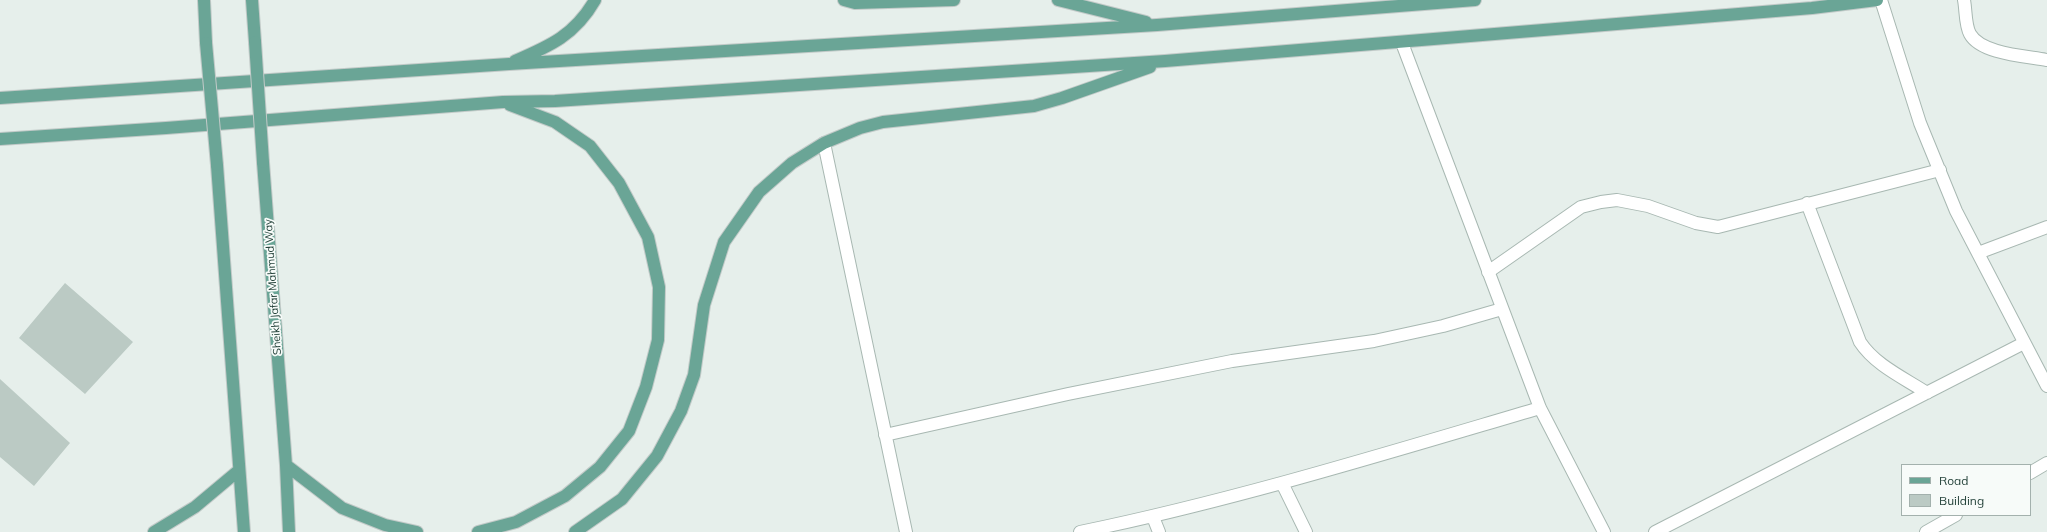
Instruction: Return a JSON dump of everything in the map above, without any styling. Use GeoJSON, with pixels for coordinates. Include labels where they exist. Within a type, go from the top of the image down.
{"type":"FeatureCollection","features":[{"type":"Feature","properties":{"kind":"main road"},"geometry":{"type":"LineString","coordinates":[[204,0],[238,471],[244,532]]}},
{"type":"Feature","properties":{"kind":"main road","name":"Sheikh Jafar Mahmud Way"},"geometry":{"type":"LineString","coordinates":[[252,0],[286,465],[288,532]]}},
{"type":"Feature","properties":{"kind":"main road"},"geometry":{"type":"LineString","coordinates":[[509,64],[553,44],[585,17],[595,0]]}},
{"type":"Feature","properties":{"kind":"main road"},"geometry":{"type":"LineString","coordinates":[[844,0],[855,3],[954,0]]}},
{"type":"Feature","properties":{"kind":"main road"},"geometry":{"type":"LineString","coordinates":[[1058,0],[1157,25]]}},
{"type":"Feature","properties":{"kind":"main road"},"geometry":{"type":"LineString","coordinates":[[0,98],[509,64],[1157,25],[1475,0]]}},
{"type":"Feature","properties":{"kind":"main road"},"geometry":{"type":"LineString","coordinates":[[0,138],[166,128],[503,102],[556,101],[1165,61],[1402,43],[1812,4],[1876,0]]}},
{"type":"Feature","properties":{"kind":"main road"},"geometry":{"type":"LineString","coordinates":[[575,532],[622,498],[657,456],[681,411],[694,375],[704,305],[724,242],[758,192],[792,163],[824,143],[860,128],[883,122],[1034,106],[1062,98],[1165,61]]}},
{"type":"Feature","properties":{"kind":"main road"},"geometry":{"type":"LineString","coordinates":[[478,532],[516,522],[565,496],[600,468],[629,431],[646,387],[658,340],[659,288],[648,237],[619,183],[590,146],[555,122],[503,102]]}},
{"type":"Feature","properties":{"kind":"main road"},"geometry":{"type":"LineString","coordinates":[[286,465],[342,508],[384,525],[417,532]]}},
{"type":"Feature","properties":{"kind":"main road"},"geometry":{"type":"LineString","coordinates":[[154,532],[195,507],[238,471]]}},
{"type":"Feature","properties":{"kind":"street"},"geometry":{"type":"LineString","coordinates":[[1881,0],[1920,123],[1956,211],[2046,382]]}},
{"type":"Feature","properties":{"kind":"street"},"geometry":{"type":"LineString","coordinates":[[1964,0],[1969,32],[1974,40],[1986,48],[2047,60]]}},
{"type":"Feature","properties":{"kind":"street"},"geometry":{"type":"LineString","coordinates":[[1402,43],[1540,408],[1604,532]]}},
{"type":"Feature","properties":{"kind":"street"},"geometry":{"type":"LineString","coordinates":[[824,143],[906,532]]}},
{"type":"Feature","properties":{"kind":"street"},"geometry":{"type":"LineString","coordinates":[[1488,272],[1581,207],[1600,202],[1618,200],[1648,206],[1696,223],[1718,227],[1940,170]]}},
{"type":"Feature","properties":{"kind":"street"},"geometry":{"type":"LineString","coordinates":[[1807,203],[1860,342],[1875,359],[1927,393]]}},
{"type":"Feature","properties":{"kind":"street"},"geometry":{"type":"LineString","coordinates":[[1978,253],[2047,227]]}},
{"type":"Feature","properties":{"kind":"street"},"geometry":{"type":"LineString","coordinates":[[885,435],[1068,394],[1232,361],[1374,341],[1443,326],[1502,309]]}},
{"type":"Feature","properties":{"kind":"street"},"geometry":{"type":"LineString","coordinates":[[1655,532],[2024,342]]}},
{"type":"Feature","properties":{"kind":"street"},"geometry":{"type":"LineString","coordinates":[[1080,532],[1153,517],[1282,483],[1540,408]]}},
{"type":"Feature","properties":{"kind":"street"},"geometry":{"type":"LineString","coordinates":[[2031,472],[2047,463]]}},
{"type":"Feature","properties":{"kind":"street"},"geometry":{"type":"LineString","coordinates":[[1282,483],[1306,532]]}},
{"type":"Feature","properties":{"kind":"street"},"geometry":{"type":"LineString","coordinates":[[1926,532],[1954,516]]}},
{"type":"Feature","properties":{"kind":"street"},"geometry":{"type":"LineString","coordinates":[[1153,517],[1159,532]]}},
{"type":"Feature","properties":{"kind":"building"},"geometry":{"type":"Polygon","coordinates":[[[65,283],[133,342],[85,394],[19,338],[65,283]]]}},
{"type":"Feature","properties":{"kind":"building"},"geometry":{"type":"Polygon","coordinates":[[[0,379],[70,443],[34,486],[0,457],[0,379]]]}}]}
